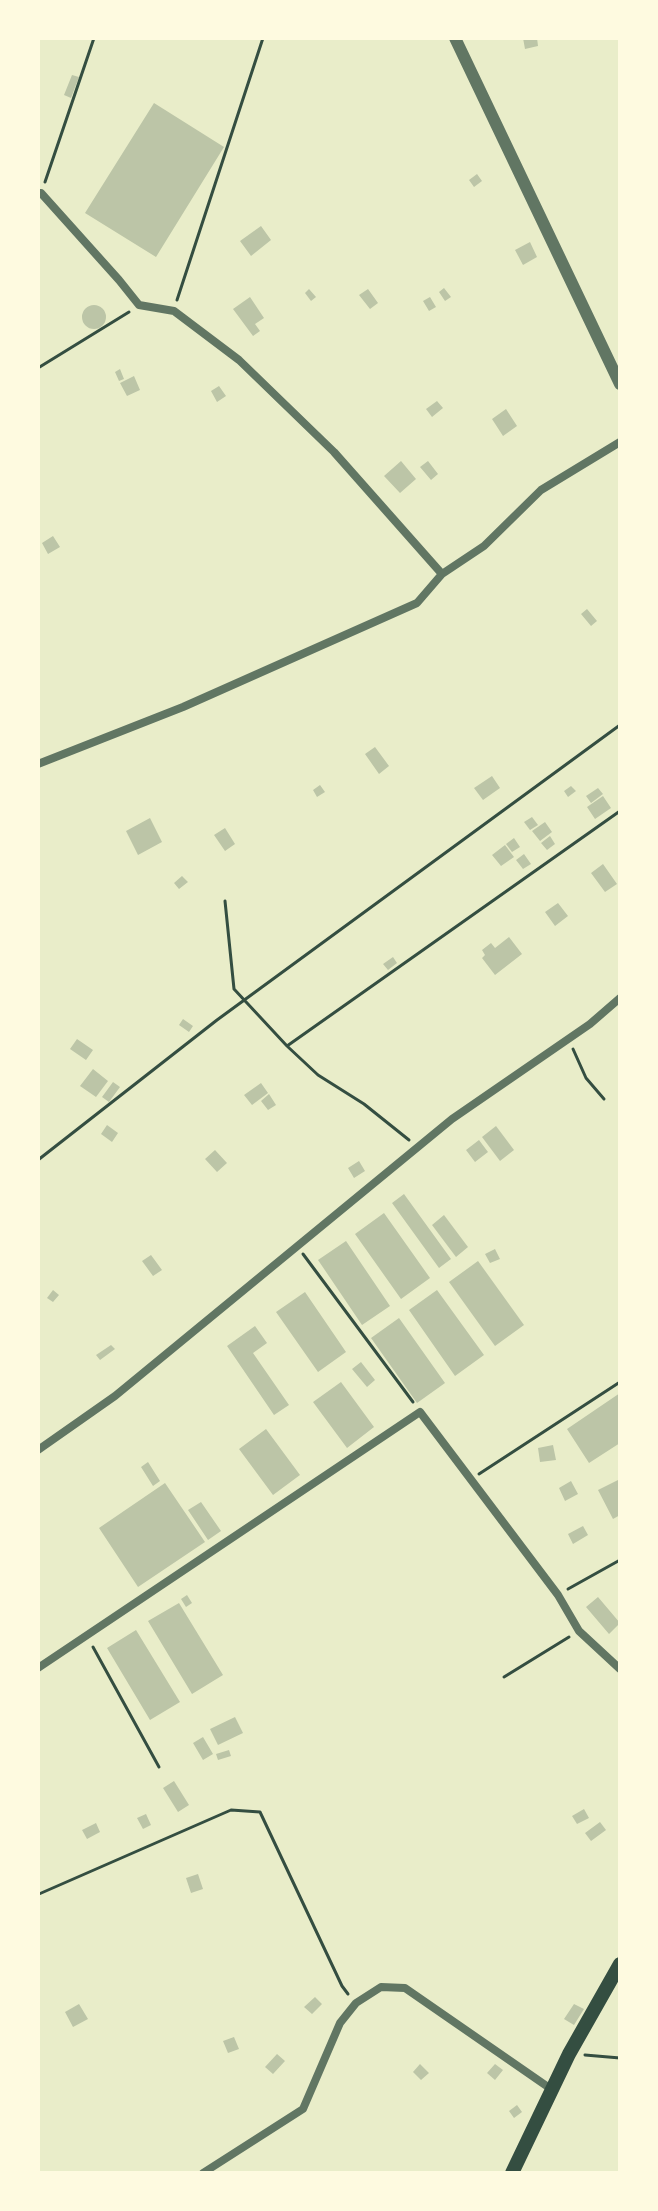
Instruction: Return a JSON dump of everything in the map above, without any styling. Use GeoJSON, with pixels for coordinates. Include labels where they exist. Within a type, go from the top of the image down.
{"type":"FeatureCollection","features":[{"type":"Feature","properties":{"kind":"main road"},"geometry":{"type":"LineString","coordinates":[[512,2173],[569,2054],[620,1964]]}},
{"type":"Feature","properties":{"kind":"street"},"geometry":{"type":"LineString","coordinates":[[455,38],[620,384]]}},
{"type":"Feature","properties":{"kind":"street"},"geometry":{"type":"LineString","coordinates":[[39,193],[139,305],[174,311],[239,360],[334,452],[442,574]]}},
{"type":"Feature","properties":{"kind":"street"},"geometry":{"type":"LineString","coordinates":[[38,764],[183,707],[417,603],[442,574],[484,546],[541,490],[620,442]]}},
{"type":"Feature","properties":{"kind":"street"},"geometry":{"type":"LineString","coordinates":[[38,1450],[115,1396],[452,1119],[590,1024],[620,998]]}},
{"type":"Feature","properties":{"kind":"street"},"geometry":{"type":"LineString","coordinates":[[38,1668],[420,1412],[558,1595],[579,1631],[620,1669]]}},
{"type":"Feature","properties":{"kind":"street"},"geometry":{"type":"LineString","coordinates":[[203,2173],[303,2109],[340,2023],[356,2003],[381,1987],[405,1988],[551,2089]]}},
{"type":"Feature","properties":{"kind":"path"},"geometry":{"type":"LineString","coordinates":[[39,193],[94,38]]}},
{"type":"Feature","properties":{"kind":"path"},"geometry":{"type":"LineString","coordinates":[[174,311],[263,38]]}},
{"type":"Feature","properties":{"kind":"path"},"geometry":{"type":"LineString","coordinates":[[38,368],[139,305]]}},
{"type":"Feature","properties":{"kind":"path"},"geometry":{"type":"LineString","coordinates":[[38,1160],[245,1000],[620,725]]}},
{"type":"Feature","properties":{"kind":"path"},"geometry":{"type":"LineString","coordinates":[[287,1046],[620,811]]}},
{"type":"Feature","properties":{"kind":"path"},"geometry":{"type":"LineString","coordinates":[[225,901],[234,989],[318,1075],[364,1104],[418,1147]]}},
{"type":"Feature","properties":{"kind":"path"},"geometry":{"type":"LineString","coordinates":[[567,1039],[586,1078],[604,1099]]}},
{"type":"Feature","properties":{"kind":"path"},"geometry":{"type":"LineString","coordinates":[[298,1246],[420,1412]]}},
{"type":"Feature","properties":{"kind":"path"},"geometry":{"type":"LineString","coordinates":[[471,1479],[620,1382]]}},
{"type":"Feature","properties":{"kind":"path"},"geometry":{"type":"LineString","coordinates":[[558,1595],[620,1560]]}},
{"type":"Feature","properties":{"kind":"path"},"geometry":{"type":"LineString","coordinates":[[504,1677],[579,1631]]}},
{"type":"Feature","properties":{"kind":"path"},"geometry":{"type":"LineString","coordinates":[[87,1637],[159,1767]]}},
{"type":"Feature","properties":{"kind":"path"},"geometry":{"type":"LineString","coordinates":[[39,1894],[231,1810],[260,1812],[342,1986],[356,2003]]}},
{"type":"Feature","properties":{"kind":"path"},"geometry":{"type":"LineString","coordinates":[[569,2054],[620,2058]]}},
{"type":"Feature","properties":{"kind":"building"},"geometry":{"type":"Polygon","coordinates":[[[523,38],[537,38],[538,46],[525,49],[523,38]]]}},
{"type":"Feature","properties":{"kind":"building"},"geometry":{"type":"Polygon","coordinates":[[[72,75],[79,77],[71,98],[64,95],[72,75]]]}},
{"type":"Feature","properties":{"kind":"building"},"geometry":{"type":"Polygon","coordinates":[[[154,103],[224,147],[156,257],[85,213],[154,103]]]}},
{"type":"Feature","properties":{"kind":"building"},"geometry":{"type":"Polygon","coordinates":[[[477,174],[482,181],[474,187],[469,180],[477,174]]]}},
{"type":"Feature","properties":{"kind":"building"},"geometry":{"type":"Polygon","coordinates":[[[261,226],[271,240],[251,256],[240,241],[261,226]]]}},
{"type":"Feature","properties":{"kind":"building"},"geometry":{"type":"Polygon","coordinates":[[[530,242],[537,257],[523,265],[515,250],[530,242]]]}},
{"type":"Feature","properties":{"kind":"building"},"geometry":{"type":"Polygon","coordinates":[[[444,288],[451,297],[445,301],[439,292],[444,288]]]}},
{"type":"Feature","properties":{"kind":"building"},"geometry":{"type":"Polygon","coordinates":[[[309,289],[316,297],[311,301],[305,293],[309,289]]]}},
{"type":"Feature","properties":{"kind":"building"},"geometry":{"type":"Polygon","coordinates":[[[368,289],[378,303],[370,309],[359,295],[368,289]]]}},
{"type":"Feature","properties":{"kind":"building"},"geometry":{"type":"Polygon","coordinates":[[[250,297],[264,318],[255,324],[260,331],[253,336],[233,309],[250,297]]]}},
{"type":"Feature","properties":{"kind":"building"},"geometry":{"type":"Polygon","coordinates":[[[430,297],[436,307],[429,311],[423,301],[430,297]]]}},
{"type":"Feature","properties":{"kind":"building"},"geometry":{"type":"Polygon","coordinates":[[[94,305],[103,308],[106,317],[103,326],[94,329],[85,326],[82,317],[85,308],[94,305]]]}},
{"type":"Feature","properties":{"kind":"building"},"geometry":{"type":"Polygon","coordinates":[[[120,369],[124,379],[119,381],[115,372],[120,369]]]}},
{"type":"Feature","properties":{"kind":"building"},"geometry":{"type":"Polygon","coordinates":[[[134,376],[140,390],[127,396],[120,383],[134,376]]]}},
{"type":"Feature","properties":{"kind":"building"},"geometry":{"type":"Polygon","coordinates":[[[219,386],[226,396],[217,402],[211,391],[219,386]]]}},
{"type":"Feature","properties":{"kind":"building"},"geometry":{"type":"Polygon","coordinates":[[[437,401],[443,408],[432,417],[426,409],[437,401]]]}},
{"type":"Feature","properties":{"kind":"building"},"geometry":{"type":"Polygon","coordinates":[[[506,409],[517,426],[503,436],[492,419],[506,409]]]}},
{"type":"Feature","properties":{"kind":"building"},"geometry":{"type":"Polygon","coordinates":[[[401,461],[416,479],[400,493],[384,476],[401,461]]]}},
{"type":"Feature","properties":{"kind":"building"},"geometry":{"type":"Polygon","coordinates":[[[428,461],[438,474],[431,480],[420,467],[428,461]]]}},
{"type":"Feature","properties":{"kind":"building"},"geometry":{"type":"Polygon","coordinates":[[[53,536],[60,547],[48,554],[42,543],[53,536]]]}},
{"type":"Feature","properties":{"kind":"building"},"geometry":{"type":"Polygon","coordinates":[[[587,609],[597,621],[591,626],[581,614],[587,609]]]}},
{"type":"Feature","properties":{"kind":"building"},"geometry":{"type":"Polygon","coordinates":[[[375,747],[389,766],[379,774],[365,754],[375,747]]]}},
{"type":"Feature","properties":{"kind":"building"},"geometry":{"type":"Polygon","coordinates":[[[492,776],[500,788],[483,800],[474,788],[492,776]]]}},
{"type":"Feature","properties":{"kind":"building"},"geometry":{"type":"Polygon","coordinates":[[[320,785],[325,792],[317,797],[313,790],[320,785]]]}},
{"type":"Feature","properties":{"kind":"building"},"geometry":{"type":"Polygon","coordinates":[[[571,786],[576,791],[568,797],[564,791],[571,786]]]}},
{"type":"Feature","properties":{"kind":"building"},"geometry":{"type":"Polygon","coordinates":[[[598,788],[603,794],[591,803],[586,796],[598,788]]]}},
{"type":"Feature","properties":{"kind":"building"},"geometry":{"type":"Polygon","coordinates":[[[603,796],[611,808],[595,819],[587,807],[603,796]]]}},
{"type":"Feature","properties":{"kind":"building"},"geometry":{"type":"Polygon","coordinates":[[[532,817],[538,825],[530,830],[524,822],[532,817]]]}},
{"type":"Feature","properties":{"kind":"building"},"geometry":{"type":"Polygon","coordinates":[[[150,818],[162,842],[138,855],[126,831],[150,818]]]}},
{"type":"Feature","properties":{"kind":"building"},"geometry":{"type":"Polygon","coordinates":[[[545,822],[552,832],[540,841],[532,831],[545,822]]]}},
{"type":"Feature","properties":{"kind":"building"},"geometry":{"type":"Polygon","coordinates":[[[225,828],[235,844],[225,851],[214,835],[225,828]]]}},
{"type":"Feature","properties":{"kind":"building"},"geometry":{"type":"Polygon","coordinates":[[[550,836],[555,844],[547,850],[541,843],[550,836]]]}},
{"type":"Feature","properties":{"kind":"building"},"geometry":{"type":"Polygon","coordinates":[[[514,838],[520,847],[512,852],[506,844],[514,838]]]}},
{"type":"Feature","properties":{"kind":"building"},"geometry":{"type":"Polygon","coordinates":[[[505,845],[514,857],[501,866],[492,855],[505,845]]]}},
{"type":"Feature","properties":{"kind":"building"},"geometry":{"type":"Polygon","coordinates":[[[524,854],[531,864],[523,869],[516,860],[524,854]]]}},
{"type":"Feature","properties":{"kind":"building"},"geometry":{"type":"Polygon","coordinates":[[[603,864],[617,884],[605,892],[591,873],[603,864]]]}},
{"type":"Feature","properties":{"kind":"building"},"geometry":{"type":"Polygon","coordinates":[[[182,876],[188,882],[179,889],[174,883],[182,876]]]}},
{"type":"Feature","properties":{"kind":"building"},"geometry":{"type":"Polygon","coordinates":[[[558,903],[568,916],[555,926],[545,912],[558,903]]]}},
{"type":"Feature","properties":{"kind":"building"},"geometry":{"type":"Polygon","coordinates":[[[509,937],[522,954],[495,975],[482,958],[485,955],[482,950],[491,943],[495,948],[509,937]]]}},
{"type":"Feature","properties":{"kind":"building"},"geometry":{"type":"Polygon","coordinates":[[[393,957],[397,963],[388,970],[383,964],[393,957]]]}},
{"type":"Feature","properties":{"kind":"building"},"geometry":{"type":"Polygon","coordinates":[[[183,1019],[193,1026],[189,1032],[179,1025],[183,1019]]]}},
{"type":"Feature","properties":{"kind":"building"},"geometry":{"type":"Polygon","coordinates":[[[77,1039],[93,1050],[86,1060],[70,1049],[77,1039]]]}},
{"type":"Feature","properties":{"kind":"building"},"geometry":{"type":"Polygon","coordinates":[[[93,1069],[108,1081],[96,1097],[80,1086],[93,1069]]]}},
{"type":"Feature","properties":{"kind":"building"},"geometry":{"type":"Polygon","coordinates":[[[113,1082],[120,1087],[109,1102],[102,1097],[113,1082]]]}},
{"type":"Feature","properties":{"kind":"building"},"geometry":{"type":"Polygon","coordinates":[[[261,1083],[268,1093],[252,1105],[244,1095],[261,1083]]]}},
{"type":"Feature","properties":{"kind":"building"},"geometry":{"type":"Polygon","coordinates":[[[269,1094],[276,1105],[268,1110],[261,1101],[269,1094]]]}},
{"type":"Feature","properties":{"kind":"building"},"geometry":{"type":"Polygon","coordinates":[[[107,1125],[118,1133],[112,1142],[101,1134],[107,1125]]]}},
{"type":"Feature","properties":{"kind":"building"},"geometry":{"type":"Polygon","coordinates":[[[496,1126],[514,1150],[500,1161],[482,1137],[496,1126]]]}},
{"type":"Feature","properties":{"kind":"building"},"geometry":{"type":"Polygon","coordinates":[[[479,1140],[488,1152],[475,1162],[466,1150],[479,1140]]]}},
{"type":"Feature","properties":{"kind":"building"},"geometry":{"type":"Polygon","coordinates":[[[215,1150],[227,1163],[217,1172],[205,1159],[215,1150]]]}},
{"type":"Feature","properties":{"kind":"building"},"geometry":{"type":"Polygon","coordinates":[[[359,1161],[365,1171],[354,1178],[348,1168],[359,1161]]]}},
{"type":"Feature","properties":{"kind":"building"},"geometry":{"type":"Polygon","coordinates":[[[404,1194],[451,1259],[439,1268],[392,1203],[404,1194]]]}},
{"type":"Feature","properties":{"kind":"building"},"geometry":{"type":"Polygon","coordinates":[[[384,1213],[430,1278],[401,1299],[355,1234],[384,1213]]]}},
{"type":"Feature","properties":{"kind":"building"},"geometry":{"type":"Polygon","coordinates":[[[444,1215],[468,1247],[456,1257],[432,1225],[444,1215]]]}},
{"type":"Feature","properties":{"kind":"building"},"geometry":{"type":"Polygon","coordinates":[[[346,1241],[390,1306],[362,1325],[318,1260],[346,1241]]]}},
{"type":"Feature","properties":{"kind":"building"},"geometry":{"type":"Polygon","coordinates":[[[495,1249],[500,1259],[490,1263],[485,1254],[495,1249]]]}},
{"type":"Feature","properties":{"kind":"building"},"geometry":{"type":"Polygon","coordinates":[[[151,1255],[162,1270],[153,1276],[142,1261],[151,1255]]]}},
{"type":"Feature","properties":{"kind":"building"},"geometry":{"type":"Polygon","coordinates":[[[478,1261],[524,1325],[495,1346],[449,1282],[478,1261]]]}},
{"type":"Feature","properties":{"kind":"building"},"geometry":{"type":"Polygon","coordinates":[[[53,1290],[59,1295],[53,1302],[47,1298],[53,1290]]]}},
{"type":"Feature","properties":{"kind":"building"},"geometry":{"type":"Polygon","coordinates":[[[437,1290],[484,1355],[455,1376],[409,1310],[437,1290]]]}},
{"type":"Feature","properties":{"kind":"building"},"geometry":{"type":"Polygon","coordinates":[[[305,1292],[346,1352],[318,1372],[276,1312],[305,1292]]]}},
{"type":"Feature","properties":{"kind":"building"},"geometry":{"type":"Polygon","coordinates":[[[399,1318],[445,1383],[417,1403],[371,1338],[399,1318]]]}},
{"type":"Feature","properties":{"kind":"building"},"geometry":{"type":"Polygon","coordinates":[[[255,1326],[267,1343],[253,1353],[289,1405],[274,1415],[227,1346],[255,1326]]]}},
{"type":"Feature","properties":{"kind":"building"},"geometry":{"type":"Polygon","coordinates":[[[111,1345],[115,1349],[100,1360],[96,1355],[111,1345]]]}},
{"type":"Feature","properties":{"kind":"building"},"geometry":{"type":"Polygon","coordinates":[[[361,1362],[375,1380],[367,1387],[352,1369],[361,1362]]]}},
{"type":"Feature","properties":{"kind":"building"},"geometry":{"type":"Polygon","coordinates":[[[341,1382],[374,1427],[347,1448],[313,1402],[341,1382]]]}},
{"type":"Feature","properties":{"kind":"building"},"geometry":{"type":"Polygon","coordinates":[[[620,1393],[620,1443],[589,1463],[567,1429],[620,1393]]]}},
{"type":"Feature","properties":{"kind":"building"},"geometry":{"type":"Polygon","coordinates":[[[266,1429],[300,1475],[273,1495],[239,1449],[266,1429]]]}},
{"type":"Feature","properties":{"kind":"building"},"geometry":{"type":"Polygon","coordinates":[[[553,1445],[556,1460],[540,1462],[538,1448],[553,1445]]]}},
{"type":"Feature","properties":{"kind":"building"},"geometry":{"type":"Polygon","coordinates":[[[148,1462],[160,1481],[153,1486],[141,1467],[148,1462]]]}},
{"type":"Feature","properties":{"kind":"building"},"geometry":{"type":"Polygon","coordinates":[[[620,1479],[620,1515],[613,1519],[598,1490],[620,1479]]]}},
{"type":"Feature","properties":{"kind":"building"},"geometry":{"type":"Polygon","coordinates":[[[571,1481],[578,1494],[565,1501],[559,1488],[571,1481]]]}},
{"type":"Feature","properties":{"kind":"building"},"geometry":{"type":"Polygon","coordinates":[[[165,1483],[205,1542],[138,1587],[99,1528],[165,1483]]]}},
{"type":"Feature","properties":{"kind":"building"},"geometry":{"type":"Polygon","coordinates":[[[201,1502],[221,1531],[208,1540],[188,1510],[201,1502]]]}},
{"type":"Feature","properties":{"kind":"building"},"geometry":{"type":"Polygon","coordinates":[[[583,1526],[588,1535],[573,1544],[568,1534],[583,1526]]]}},
{"type":"Feature","properties":{"kind":"building"},"geometry":{"type":"Polygon","coordinates":[[[187,1595],[192,1603],[186,1607],[181,1599],[187,1595]]]}},
{"type":"Feature","properties":{"kind":"building"},"geometry":{"type":"Polygon","coordinates":[[[598,1597],[620,1623],[609,1634],[586,1607],[598,1597]]]}},
{"type":"Feature","properties":{"kind":"building"},"geometry":{"type":"Polygon","coordinates":[[[179,1603],[223,1675],[192,1694],[148,1621],[179,1603]]]}},
{"type":"Feature","properties":{"kind":"building"},"geometry":{"type":"Polygon","coordinates":[[[136,1630],[180,1702],[150,1720],[107,1648],[136,1630]]]}},
{"type":"Feature","properties":{"kind":"building"},"geometry":{"type":"Polygon","coordinates":[[[235,1717],[243,1733],[218,1745],[210,1729],[235,1717]]]}},
{"type":"Feature","properties":{"kind":"building"},"geometry":{"type":"Polygon","coordinates":[[[203,1737],[213,1754],[203,1760],[193,1743],[203,1737]]]}},
{"type":"Feature","properties":{"kind":"building"},"geometry":{"type":"Polygon","coordinates":[[[229,1750],[231,1756],[218,1760],[216,1754],[229,1750]]]}},
{"type":"Feature","properties":{"kind":"building"},"geometry":{"type":"Polygon","coordinates":[[[174,1781],[189,1805],[178,1812],[163,1788],[174,1781]]]}},
{"type":"Feature","properties":{"kind":"building"},"geometry":{"type":"Polygon","coordinates":[[[584,1809],[589,1818],[577,1824],[572,1816],[584,1809]]]}},
{"type":"Feature","properties":{"kind":"building"},"geometry":{"type":"Polygon","coordinates":[[[146,1814],[151,1825],[143,1829],[137,1818],[146,1814]]]}},
{"type":"Feature","properties":{"kind":"building"},"geometry":{"type":"Polygon","coordinates":[[[600,1822],[606,1830],[591,1841],[585,1833],[600,1822]]]}},
{"type":"Feature","properties":{"kind":"building"},"geometry":{"type":"Polygon","coordinates":[[[96,1823],[100,1832],[87,1839],[82,1830],[96,1823]]]}},
{"type":"Feature","properties":{"kind":"building"},"geometry":{"type":"Polygon","coordinates":[[[198,1874],[203,1889],[191,1893],[186,1878],[198,1874]]]}},
{"type":"Feature","properties":{"kind":"building"},"geometry":{"type":"Polygon","coordinates":[[[315,1997],[322,2004],[312,2014],[304,2007],[315,1997]]]}},
{"type":"Feature","properties":{"kind":"building"},"geometry":{"type":"Polygon","coordinates":[[[79,2004],[88,2019],[73,2027],[65,2012],[79,2004]]]}},
{"type":"Feature","properties":{"kind":"building"},"geometry":{"type":"Polygon","coordinates":[[[574,2004],[584,2009],[574,2025],[564,2019],[574,2004]]]}},
{"type":"Feature","properties":{"kind":"building"},"geometry":{"type":"Polygon","coordinates":[[[234,2037],[239,2049],[228,2053],[223,2041],[234,2037]]]}},
{"type":"Feature","properties":{"kind":"building"},"geometry":{"type":"Polygon","coordinates":[[[277,2054],[285,2061],[273,2074],[265,2067],[277,2054]]]}},
{"type":"Feature","properties":{"kind":"building"},"geometry":{"type":"Polygon","coordinates":[[[420,2064],[429,2073],[421,2080],[413,2072],[420,2064]]]}},
{"type":"Feature","properties":{"kind":"building"},"geometry":{"type":"Polygon","coordinates":[[[495,2064],[503,2070],[495,2080],[487,2073],[495,2064]]]}},
{"type":"Feature","properties":{"kind":"building"},"geometry":{"type":"Polygon","coordinates":[[[517,2105],[522,2112],[514,2118],[509,2111],[517,2105]]]}}]}
